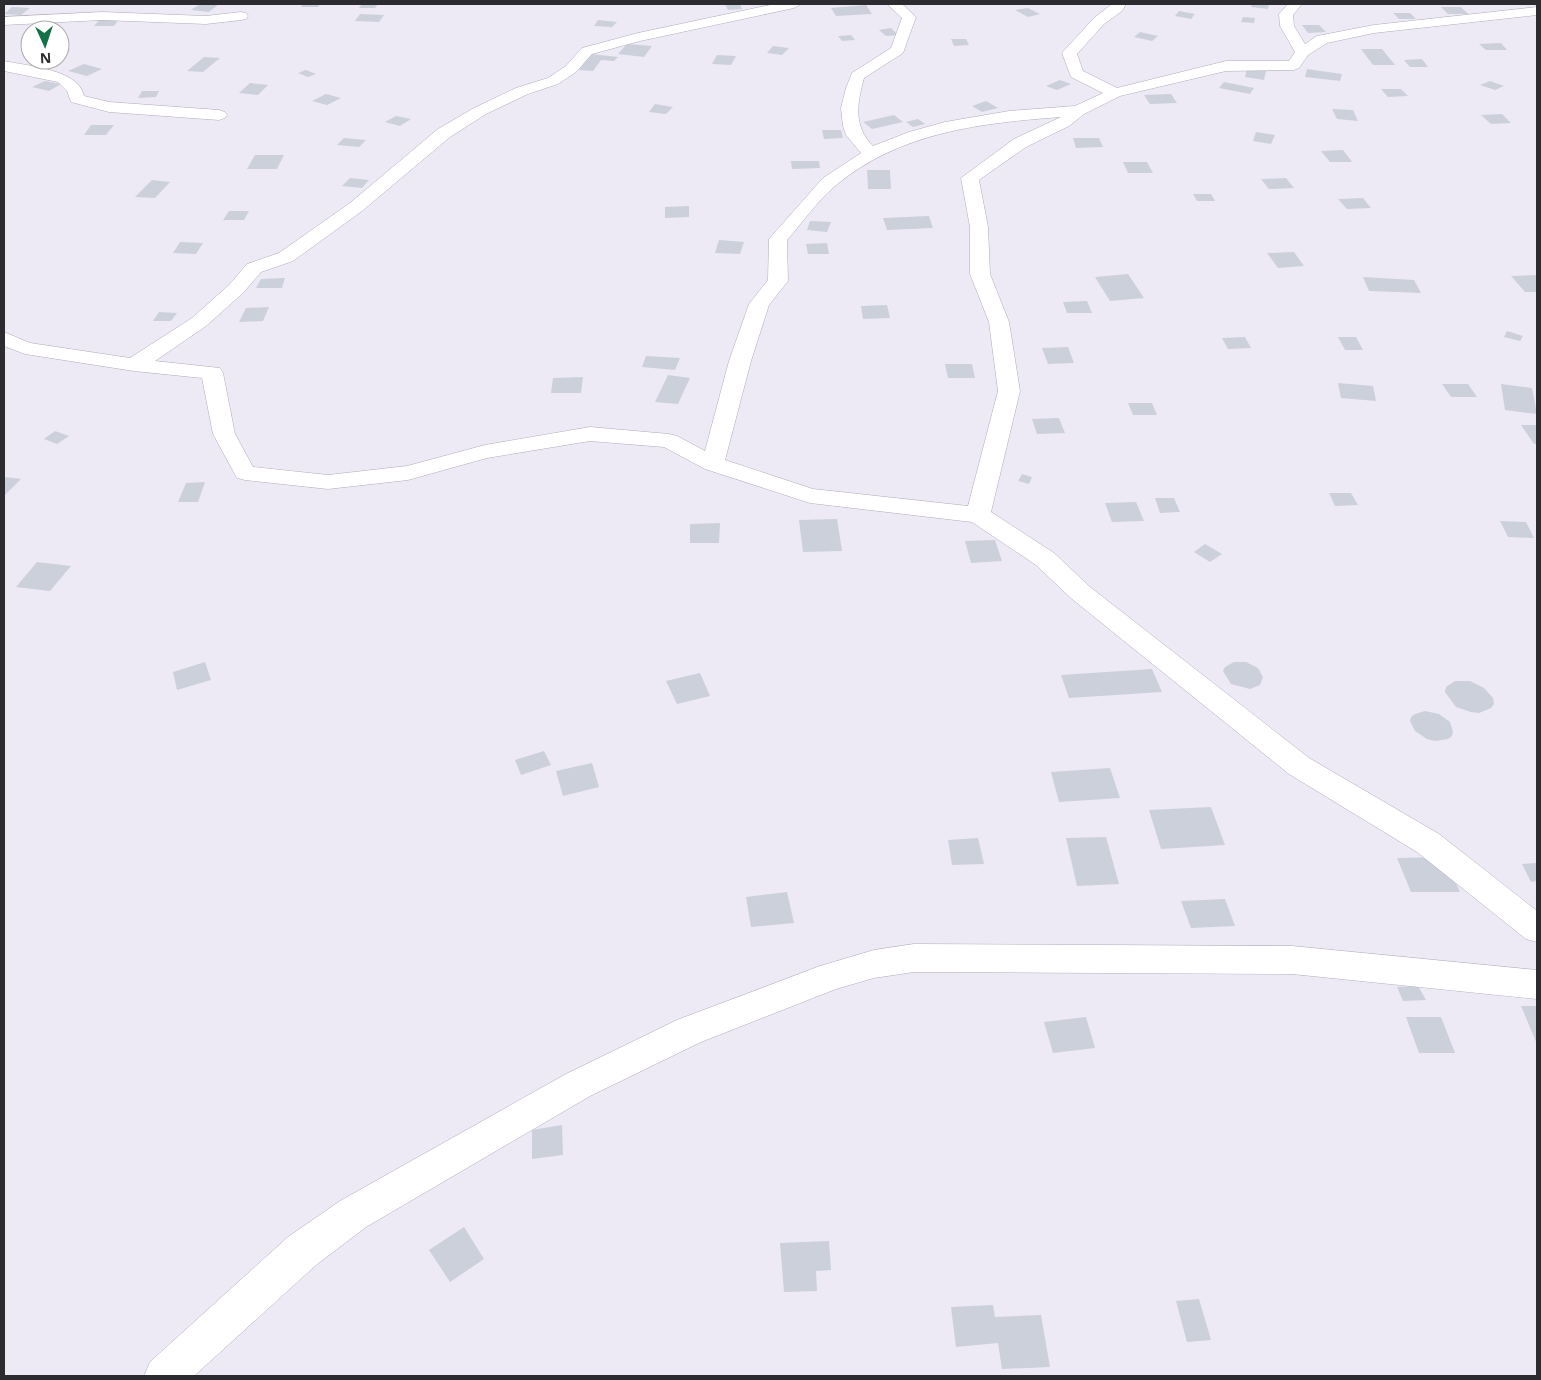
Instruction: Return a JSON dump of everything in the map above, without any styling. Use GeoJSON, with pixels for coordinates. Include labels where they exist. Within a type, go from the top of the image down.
{"type":"FeatureCollection","features":[{"type":"Feature","properties":{"kind":"street"},"geometry":{"type":"LineString","coordinates":[[134,365],[199,322],[236,289],[254,268],[286,257],[356,207],[444,133],[480,111],[522,91],[553,81],[571,69],[587,51],[638,36],[794,4]]}},
{"type":"Feature","properties":{"kind":"street"},"geometry":{"type":"LineString","coordinates":[[870,153],[858,142],[848,118],[850,99],[857,76],[873,64],[898,50],[909,17],[894,4]]}},
{"type":"Feature","properties":{"kind":"street"},"geometry":{"type":"LineString","coordinates":[[1115,93],[1076,74],[1069,53],[1099,21],[1117,8],[1119,4]]}},
{"type":"Feature","properties":{"kind":"street"},"geometry":{"type":"LineString","coordinates":[[1295,4],[1286,14],[1287,26],[1302,52]]}},
{"type":"Feature","properties":{"kind":"street"},"geometry":{"type":"LineString","coordinates":[[978,515],[1009,391],[999,322],[980,274],[979,227],[970,178],[1020,143],[1063,123],[1078,111],[1115,93],[1226,66],[1294,65],[1302,52],[1322,39],[1374,28],[1537,12]]}},
{"type":"Feature","properties":{"kind":"street"},"geometry":{"type":"LineString","coordinates":[[4,21],[102,16],[206,20],[241,16]]}},
{"type":"Feature","properties":{"kind":"street"},"geometry":{"type":"LineString","coordinates":[[4,66],[63,79],[75,89],[77,98],[109,107],[219,116]]}},
{"type":"Feature","properties":{"kind":"street"},"geometry":{"type":"LineString","coordinates":[[713,464],[740,361],[759,304],[778,281],[778,239],[828,183],[870,153],[934,128],[1004,116],[1078,111]]}},
{"type":"Feature","properties":{"kind":"street"},"geometry":{"type":"LineString","coordinates":[[4,338],[25,348],[134,365],[212,373],[224,434],[245,473],[328,482],[408,473],[485,452],[590,434],[669,441],[713,464],[810,496],[978,515],[1046,559],[1081,593],[1299,766],[1453,860],[1537,929]]}},
{"type":"Feature","properties":{"kind":"street"},"geometry":{"type":"LineString","coordinates":[[164,1376],[302,1251],[353,1214],[578,1085],[689,1031],[832,976],[874,964],[914,958],[1292,960],[1537,985]]}},
{"type":"Feature","properties":{"kind":"building"},"geometry":{"type":"Polygon","coordinates":[[[200,4],[219,4],[209,12],[191,10],[200,4]]]}},
{"type":"Feature","properties":{"kind":"building"},"geometry":{"type":"Polygon","coordinates":[[[303,4],[320,4],[318,7],[301,7],[303,4]]]}},
{"type":"Feature","properties":{"kind":"building"},"geometry":{"type":"Polygon","coordinates":[[[362,4],[378,4],[375,8],[359,8],[362,4]]]}},
{"type":"Feature","properties":{"kind":"building"},"geometry":{"type":"Polygon","coordinates":[[[725,4],[740,4],[742,9],[728,10],[725,4]]]}},
{"type":"Feature","properties":{"kind":"building"},"geometry":{"type":"Polygon","coordinates":[[[1252,4],[1269,4],[1268,9],[1251,7],[1252,4]]]}},
{"type":"Feature","properties":{"kind":"building"},"geometry":{"type":"Polygon","coordinates":[[[866,5],[872,14],[836,16],[831,8],[866,5]]]}},
{"type":"Feature","properties":{"kind":"building"},"geometry":{"type":"Polygon","coordinates":[[[12,7],[30,8],[21,15],[4,14],[12,7]]]}},
{"type":"Feature","properties":{"kind":"building"},"geometry":{"type":"Polygon","coordinates":[[[1441,7],[1461,7],[1468,14],[1448,14],[1441,7]]]}},
{"type":"Feature","properties":{"kind":"building"},"geometry":{"type":"Polygon","coordinates":[[[1028,8],[1040,14],[1028,17],[1015,10],[1028,8]]]}},
{"type":"Feature","properties":{"kind":"building"},"geometry":{"type":"Polygon","coordinates":[[[1179,11],[1195,14],[1191,19],[1175,16],[1179,11]]]}},
{"type":"Feature","properties":{"kind":"building"},"geometry":{"type":"Polygon","coordinates":[[[1393,13],[1410,13],[1416,19],[1399,19],[1393,13]]]}},
{"type":"Feature","properties":{"kind":"building"},"geometry":{"type":"Polygon","coordinates":[[[360,14],[384,15],[379,22],[355,21],[360,14]]]}},
{"type":"Feature","properties":{"kind":"building"},"geometry":{"type":"Polygon","coordinates":[[[1243,17],[1255,18],[1254,23],[1241,22],[1243,17]]]}},
{"type":"Feature","properties":{"kind":"building"},"geometry":{"type":"Polygon","coordinates":[[[100,19],[119,19],[114,26],[94,26],[100,19]]]}},
{"type":"Feature","properties":{"kind":"building"},"geometry":{"type":"Polygon","coordinates":[[[598,20],[617,22],[612,27],[594,26],[598,20]]]}},
{"type":"Feature","properties":{"kind":"building"},"geometry":{"type":"Polygon","coordinates":[[[1302,25],[1319,25],[1326,32],[1308,33],[1302,25]]]}},
{"type":"Feature","properties":{"kind":"building"},"geometry":{"type":"Polygon","coordinates":[[[891,28],[898,35],[886,36],[879,30],[891,28]]]}},
{"type":"Feature","properties":{"kind":"building"},"geometry":{"type":"Polygon","coordinates":[[[1140,32],[1158,36],[1152,41],[1134,37],[1140,32]]]}},
{"type":"Feature","properties":{"kind":"building"},"geometry":{"type":"Polygon","coordinates":[[[851,35],[855,40],[842,41],[838,36],[851,35]]]}},
{"type":"Feature","properties":{"kind":"building"},"geometry":{"type":"Polygon","coordinates":[[[951,39],[966,39],[969,45],[954,46],[951,39]]]}},
{"type":"Feature","properties":{"kind":"building"},"geometry":{"type":"Polygon","coordinates":[[[1501,43],[1507,50],[1486,50],[1479,44],[1501,43]]]}},
{"type":"Feature","properties":{"kind":"building"},"geometry":{"type":"Polygon","coordinates":[[[627,44],[652,46],[644,57],[618,54],[627,44]]]}},
{"type":"Feature","properties":{"kind":"building"},"geometry":{"type":"Polygon","coordinates":[[[773,46],[789,48],[782,55],[767,53],[773,46]]]}},
{"type":"Feature","properties":{"kind":"building"},"geometry":{"type":"Polygon","coordinates":[[[1361,49],[1382,49],[1395,65],[1373,65],[1361,49]]]}},
{"type":"Feature","properties":{"kind":"building"},"geometry":{"type":"Polygon","coordinates":[[[591,54],[618,57],[614,61],[601,60],[593,71],[579,70],[591,54]]]}},
{"type":"Feature","properties":{"kind":"building"},"geometry":{"type":"Polygon","coordinates":[[[717,55],[736,56],[731,65],[712,64],[717,55]]]}},
{"type":"Feature","properties":{"kind":"building"},"geometry":{"type":"Polygon","coordinates":[[[204,57],[220,58],[203,72],[187,71],[204,57]]]}},
{"type":"Feature","properties":{"kind":"building"},"geometry":{"type":"Polygon","coordinates":[[[1422,59],[1428,67],[1410,67],[1404,60],[1422,59]]]}},
{"type":"Feature","properties":{"kind":"building"},"geometry":{"type":"Polygon","coordinates":[[[84,64],[102,69],[87,76],[68,71],[84,64]]]}},
{"type":"Feature","properties":{"kind":"building"},"geometry":{"type":"Polygon","coordinates":[[[1247,69],[1266,71],[1264,80],[1245,77],[1247,69]]]}},
{"type":"Feature","properties":{"kind":"building"},"geometry":{"type":"Polygon","coordinates":[[[1307,69],[1342,74],[1340,81],[1305,77],[1307,69]]]}},
{"type":"Feature","properties":{"kind":"building"},"geometry":{"type":"Polygon","coordinates":[[[306,70],[316,74],[308,77],[298,73],[306,70]]]}},
{"type":"Feature","properties":{"kind":"building"},"geometry":{"type":"Polygon","coordinates":[[[1060,80],[1071,84],[1057,90],[1046,86],[1060,80]]]}},
{"type":"Feature","properties":{"kind":"building"},"geometry":{"type":"Polygon","coordinates":[[[45,81],[61,84],[49,91],[32,87],[45,81]]]}},
{"type":"Feature","properties":{"kind":"building"},"geometry":{"type":"Polygon","coordinates":[[[1490,81],[1504,86],[1495,90],[1480,85],[1490,81]]]}},
{"type":"Feature","properties":{"kind":"building"},"geometry":{"type":"Polygon","coordinates":[[[1224,82],[1254,88],[1250,94],[1219,88],[1224,82]]]}},
{"type":"Feature","properties":{"kind":"building"},"geometry":{"type":"Polygon","coordinates":[[[250,83],[268,85],[258,95],[239,93],[250,83]]]}},
{"type":"Feature","properties":{"kind":"building"},"geometry":{"type":"Polygon","coordinates":[[[1381,89],[1401,89],[1408,96],[1388,97],[1381,89]]]}},
{"type":"Feature","properties":{"kind":"building"},"geometry":{"type":"Polygon","coordinates":[[[142,91],[159,91],[156,97],[138,98],[142,91]]]}},
{"type":"Feature","properties":{"kind":"building"},"geometry":{"type":"Polygon","coordinates":[[[326,94],[341,98],[327,105],[312,101],[326,94]]]}},
{"type":"Feature","properties":{"kind":"building"},"geometry":{"type":"Polygon","coordinates":[[[1171,94],[1177,103],[1150,104],[1144,95],[1171,94]]]}},
{"type":"Feature","properties":{"kind":"building"},"geometry":{"type":"Polygon","coordinates":[[[986,101],[998,108],[982,112],[972,106],[986,101]]]}},
{"type":"Feature","properties":{"kind":"building"},"geometry":{"type":"Polygon","coordinates":[[[655,104],[673,107],[666,114],[649,112],[655,104]]]}},
{"type":"Feature","properties":{"kind":"building"},"geometry":{"type":"Polygon","coordinates":[[[1332,109],[1353,110],[1358,121],[1337,119],[1332,109]]]}},
{"type":"Feature","properties":{"kind":"building"},"geometry":{"type":"Polygon","coordinates":[[[1502,114],[1511,123],[1491,124],[1481,115],[1502,114]]]}},
{"type":"Feature","properties":{"kind":"building"},"geometry":{"type":"Polygon","coordinates":[[[894,115],[903,122],[872,129],[863,122],[894,115]]]}},
{"type":"Feature","properties":{"kind":"building"},"geometry":{"type":"Polygon","coordinates":[[[396,116],[411,119],[400,126],[385,122],[396,116]]]}},
{"type":"Feature","properties":{"kind":"building"},"geometry":{"type":"Polygon","coordinates":[[[918,119],[925,124],[913,127],[906,122],[918,119]]]}},
{"type":"Feature","properties":{"kind":"building"},"geometry":{"type":"Polygon","coordinates":[[[91,125],[114,125],[106,135],[84,135],[91,125]]]}},
{"type":"Feature","properties":{"kind":"building"},"geometry":{"type":"Polygon","coordinates":[[[822,130],[841,130],[843,138],[824,139],[822,130]]]}},
{"type":"Feature","properties":{"kind":"building"},"geometry":{"type":"Polygon","coordinates":[[[1256,132],[1275,135],[1271,144],[1253,141],[1256,132]]]}},
{"type":"Feature","properties":{"kind":"building"},"geometry":{"type":"Polygon","coordinates":[[[344,138],[366,140],[359,147],[337,145],[344,138]]]}},
{"type":"Feature","properties":{"kind":"building"},"geometry":{"type":"Polygon","coordinates":[[[1073,138],[1099,138],[1103,147],[1076,148],[1073,138]]]}},
{"type":"Feature","properties":{"kind":"building"},"geometry":{"type":"Polygon","coordinates":[[[1343,150],[1352,162],[1330,162],[1321,151],[1343,150]]]}},
{"type":"Feature","properties":{"kind":"building"},"geometry":{"type":"Polygon","coordinates":[[[255,155],[284,155],[277,169],[247,169],[255,155]]]}},
{"type":"Feature","properties":{"kind":"building"},"geometry":{"type":"Polygon","coordinates":[[[791,161],[819,161],[820,168],[792,169],[791,161]]]}},
{"type":"Feature","properties":{"kind":"building"},"geometry":{"type":"Polygon","coordinates":[[[1123,162],[1147,162],[1153,173],[1128,173],[1123,162]]]}},
{"type":"Feature","properties":{"kind":"building"},"geometry":{"type":"Polygon","coordinates":[[[867,170],[890,170],[891,189],[868,189],[867,170]]]}},
{"type":"Feature","properties":{"kind":"building"},"geometry":{"type":"Polygon","coordinates":[[[350,178],[369,180],[362,188],[342,186],[350,178]]]}},
{"type":"Feature","properties":{"kind":"building"},"geometry":{"type":"Polygon","coordinates":[[[1286,178],[1294,188],[1269,189],[1261,179],[1286,178]]]}},
{"type":"Feature","properties":{"kind":"building"},"geometry":{"type":"Polygon","coordinates":[[[152,180],[170,182],[155,198],[135,197],[152,180]]]}},
{"type":"Feature","properties":{"kind":"building"},"geometry":{"type":"Polygon","coordinates":[[[1193,194],[1211,194],[1215,201],[1197,201],[1193,194]]]}},
{"type":"Feature","properties":{"kind":"building"},"geometry":{"type":"Polygon","coordinates":[[[1363,198],[1371,208],[1347,209],[1338,199],[1363,198]]]}},
{"type":"Feature","properties":{"kind":"building"},"geometry":{"type":"Polygon","coordinates":[[[689,206],[689,217],[665,218],[665,207],[689,206]]]}},
{"type":"Feature","properties":{"kind":"building"},"geometry":{"type":"Polygon","coordinates":[[[229,211],[249,211],[244,220],[223,220],[229,211]]]}},
{"type":"Feature","properties":{"kind":"building"},"geometry":{"type":"Polygon","coordinates":[[[929,216],[933,228],[887,230],[883,218],[929,216]]]}},
{"type":"Feature","properties":{"kind":"building"},"geometry":{"type":"Polygon","coordinates":[[[810,221],[831,222],[827,232],[807,230],[810,221]]]}},
{"type":"Feature","properties":{"kind":"building"},"geometry":{"type":"Polygon","coordinates":[[[719,240],[744,242],[740,254],[715,253],[719,240]]]}},
{"type":"Feature","properties":{"kind":"building"},"geometry":{"type":"Polygon","coordinates":[[[180,242],[203,243],[196,254],[173,253],[180,242]]]}},
{"type":"Feature","properties":{"kind":"building"},"geometry":{"type":"Polygon","coordinates":[[[827,243],[829,254],[808,254],[806,244],[827,243]]]}},
{"type":"Feature","properties":{"kind":"building"},"geometry":{"type":"Polygon","coordinates":[[[1294,252],[1304,266],[1278,268],[1267,253],[1294,252]]]}},
{"type":"Feature","properties":{"kind":"building"},"geometry":{"type":"Polygon","coordinates":[[[1128,274],[1144,298],[1110,301],[1095,277],[1128,274]]]}},
{"type":"Feature","properties":{"kind":"building"},"geometry":{"type":"Polygon","coordinates":[[[1537,275],[1537,292],[1525,292],[1511,276],[1537,275]]]}},
{"type":"Feature","properties":{"kind":"building"},"geometry":{"type":"Polygon","coordinates":[[[1363,277],[1414,280],[1421,293],[1369,291],[1363,277]]]}},
{"type":"Feature","properties":{"kind":"building"},"geometry":{"type":"Polygon","coordinates":[[[285,278],[282,288],[256,288],[261,279],[285,278]]]}},
{"type":"Feature","properties":{"kind":"building"},"geometry":{"type":"Polygon","coordinates":[[[1087,301],[1092,313],[1067,313],[1063,302],[1087,301]]]}},
{"type":"Feature","properties":{"kind":"building"},"geometry":{"type":"Polygon","coordinates":[[[887,305],[890,318],[863,319],[861,306],[887,305]]]}},
{"type":"Feature","properties":{"kind":"building"},"geometry":{"type":"Polygon","coordinates":[[[269,307],[263,321],[239,322],[246,308],[269,307]]]}},
{"type":"Feature","properties":{"kind":"building"},"geometry":{"type":"Polygon","coordinates":[[[159,312],[177,313],[171,321],[153,321],[159,312]]]}},
{"type":"Feature","properties":{"kind":"building"},"geometry":{"type":"Polygon","coordinates":[[[1507,331],[1523,336],[1520,341],[1504,337],[1507,331]]]}},
{"type":"Feature","properties":{"kind":"building"},"geometry":{"type":"Polygon","coordinates":[[[1245,337],[1251,348],[1228,349],[1222,338],[1245,337]]]}},
{"type":"Feature","properties":{"kind":"building"},"geometry":{"type":"Polygon","coordinates":[[[1338,337],[1356,337],[1363,350],[1345,350],[1338,337]]]}},
{"type":"Feature","properties":{"kind":"building"},"geometry":{"type":"Polygon","coordinates":[[[1068,347],[1074,363],[1048,364],[1042,348],[1068,347]]]}},
{"type":"Feature","properties":{"kind":"building"},"geometry":{"type":"Polygon","coordinates":[[[646,356],[680,358],[675,370],[642,367],[646,356]]]}},
{"type":"Feature","properties":{"kind":"building"},"geometry":{"type":"Polygon","coordinates":[[[945,364],[972,364],[975,378],[948,378],[945,364]]]}},
{"type":"Feature","properties":{"kind":"building"},"geometry":{"type":"Polygon","coordinates":[[[668,375],[690,378],[678,404],[655,402],[668,375]]]}},
{"type":"Feature","properties":{"kind":"building"},"geometry":{"type":"Polygon","coordinates":[[[583,377],[581,393],[551,393],[553,378],[583,377]]]}},
{"type":"Feature","properties":{"kind":"building"},"geometry":{"type":"Polygon","coordinates":[[[1338,383],[1373,386],[1376,401],[1341,398],[1338,383]]]}},
{"type":"Feature","properties":{"kind":"building"},"geometry":{"type":"Polygon","coordinates":[[[1442,384],[1468,384],[1477,397],[1451,397],[1442,384]]]}},
{"type":"Feature","properties":{"kind":"building"},"geometry":{"type":"Polygon","coordinates":[[[1501,384],[1532,388],[1537,414],[1505,410],[1501,384]]]}},
{"type":"Feature","properties":{"kind":"building"},"geometry":{"type":"Polygon","coordinates":[[[1128,403],[1152,403],[1157,415],[1133,415],[1128,403]]]}},
{"type":"Feature","properties":{"kind":"building"},"geometry":{"type":"Polygon","coordinates":[[[1059,418],[1065,433],[1037,434],[1032,419],[1059,418]]]}},
{"type":"Feature","properties":{"kind":"building"},"geometry":{"type":"Polygon","coordinates":[[[1521,425],[1537,425],[1537,444],[1534,444],[1521,425]]]}},
{"type":"Feature","properties":{"kind":"building"},"geometry":{"type":"Polygon","coordinates":[[[55,431],[69,436],[57,444],[44,439],[55,431]]]}},
{"type":"Feature","properties":{"kind":"building"},"geometry":{"type":"Polygon","coordinates":[[[1022,474],[1032,477],[1029,484],[1018,481],[1022,474]]]}},
{"type":"Feature","properties":{"kind":"building"},"geometry":{"type":"Polygon","coordinates":[[[6,477],[21,479],[5,495],[4,479],[6,477]]]}},
{"type":"Feature","properties":{"kind":"building"},"geometry":{"type":"Polygon","coordinates":[[[205,482],[198,502],[178,502],[186,483],[205,482]]]}},
{"type":"Feature","properties":{"kind":"building"},"geometry":{"type":"Polygon","coordinates":[[[1329,493],[1351,493],[1358,505],[1335,506],[1329,493]]]}},
{"type":"Feature","properties":{"kind":"building"},"geometry":{"type":"Polygon","coordinates":[[[1155,498],[1174,498],[1180,512],[1160,513],[1155,498]]]}},
{"type":"Feature","properties":{"kind":"building"},"geometry":{"type":"Polygon","coordinates":[[[1136,502],[1144,521],[1112,522],[1105,503],[1136,502]]]}},
{"type":"Feature","properties":{"kind":"building"},"geometry":{"type":"Polygon","coordinates":[[[837,519],[842,551],[803,552],[799,520],[837,519]]]}},
{"type":"Feature","properties":{"kind":"building"},"geometry":{"type":"Polygon","coordinates":[[[1500,521],[1526,522],[1534,538],[1508,537],[1500,521]]]}},
{"type":"Feature","properties":{"kind":"building"},"geometry":{"type":"Polygon","coordinates":[[[720,523],[719,543],[690,543],[690,524],[720,523]]]}},
{"type":"Feature","properties":{"kind":"building"},"geometry":{"type":"Polygon","coordinates":[[[995,540],[1002,561],[971,563],[965,541],[995,540]]]}},
{"type":"Feature","properties":{"kind":"building"},"geometry":{"type":"Polygon","coordinates":[[[1205,544],[1222,554],[1210,562],[1194,552],[1205,544]]]}},
{"type":"Feature","properties":{"kind":"building"},"geometry":{"type":"Polygon","coordinates":[[[37,562],[71,566],[50,591],[16,587],[37,562]]]}},
{"type":"Feature","properties":{"kind":"building"},"geometry":{"type":"Polygon","coordinates":[[[205,662],[211,680],[177,690],[173,672],[205,662]]]}},
{"type":"Feature","properties":{"kind":"building"},"geometry":{"type":"Polygon","coordinates":[[[1234,662],[1246,662],[1258,668],[1263,677],[1260,685],[1250,689],[1231,684],[1223,671],[1225,667],[1234,662]]]}},
{"type":"Feature","properties":{"kind":"building"},"geometry":{"type":"Polygon","coordinates":[[[1152,669],[1162,692],[1069,698],[1061,675],[1152,669]]]}},
{"type":"Feature","properties":{"kind":"building"},"geometry":{"type":"Polygon","coordinates":[[[700,673],[710,696],[677,704],[666,681],[700,673]]]}},
{"type":"Feature","properties":{"kind":"building"},"geometry":{"type":"Polygon","coordinates":[[[1455,681],[1470,681],[1484,688],[1493,698],[1494,704],[1491,708],[1479,713],[1456,707],[1445,692],[1446,687],[1455,681]]]}},
{"type":"Feature","properties":{"kind":"building"},"geometry":{"type":"Polygon","coordinates":[[[1425,711],[1439,714],[1450,722],[1453,732],[1452,736],[1448,739],[1435,741],[1427,739],[1415,731],[1410,721],[1411,717],[1425,711]]]}},
{"type":"Feature","properties":{"kind":"building"},"geometry":{"type":"Polygon","coordinates":[[[544,751],[551,765],[521,775],[515,760],[544,751]]]}},
{"type":"Feature","properties":{"kind":"building"},"geometry":{"type":"Polygon","coordinates":[[[592,763],[599,787],[563,796],[556,771],[592,763]]]}},
{"type":"Feature","properties":{"kind":"building"},"geometry":{"type":"Polygon","coordinates":[[[1110,768],[1120,798],[1059,802],[1051,772],[1110,768]]]}},
{"type":"Feature","properties":{"kind":"building"},"geometry":{"type":"Polygon","coordinates":[[[1211,807],[1225,845],[1161,849],[1149,810],[1211,807]]]}},
{"type":"Feature","properties":{"kind":"building"},"geometry":{"type":"Polygon","coordinates":[[[1106,837],[1119,884],[1077,886],[1066,838],[1106,837]]]}},
{"type":"Feature","properties":{"kind":"building"},"geometry":{"type":"Polygon","coordinates":[[[978,838],[984,864],[952,865],[948,840],[978,838]]]}},
{"type":"Feature","properties":{"kind":"building"},"geometry":{"type":"Polygon","coordinates":[[[1444,857],[1460,892],[1411,892],[1397,858],[1444,857]]]}},
{"type":"Feature","properties":{"kind":"building"},"geometry":{"type":"Polygon","coordinates":[[[1537,863],[1537,881],[1531,882],[1522,864],[1537,863]]]}},
{"type":"Feature","properties":{"kind":"building"},"geometry":{"type":"Polygon","coordinates":[[[787,892],[794,923],[751,927],[746,897],[787,892]]]}},
{"type":"Feature","properties":{"kind":"building"},"geometry":{"type":"Polygon","coordinates":[[[1225,899],[1235,926],[1191,928],[1181,901],[1225,899]]]}},
{"type":"Feature","properties":{"kind":"building"},"geometry":{"type":"Polygon","coordinates":[[[1418,986],[1426,1000],[1403,1001],[1397,987],[1418,986]]]}},
{"type":"Feature","properties":{"kind":"building"},"geometry":{"type":"Polygon","coordinates":[[[1521,1006],[1537,1006],[1537,1044],[1521,1006]]]}},
{"type":"Feature","properties":{"kind":"building"},"geometry":{"type":"Polygon","coordinates":[[[1086,1017],[1095,1048],[1053,1053],[1044,1022],[1086,1017]]]}},
{"type":"Feature","properties":{"kind":"building"},"geometry":{"type":"Polygon","coordinates":[[[1406,1017],[1441,1017],[1455,1053],[1419,1053],[1406,1017]]]}},
{"type":"Feature","properties":{"kind":"building"},"geometry":{"type":"Polygon","coordinates":[[[562,1125],[563,1155],[532,1159],[532,1130],[562,1125]]]}},
{"type":"Feature","properties":{"kind":"building"},"geometry":{"type":"Polygon","coordinates":[[[464,1227],[484,1259],[450,1282],[429,1250],[464,1227]]]}},
{"type":"Feature","properties":{"kind":"building"},"geometry":{"type":"Polygon","coordinates":[[[829,1241],[831,1270],[816,1271],[817,1291],[784,1292],[780,1243],[829,1241]]]}},
{"type":"Feature","properties":{"kind":"building"},"geometry":{"type":"Polygon","coordinates":[[[1199,1299],[1211,1340],[1187,1342],[1176,1301],[1199,1299]]]}},
{"type":"Feature","properties":{"kind":"building"},"geometry":{"type":"Polygon","coordinates":[[[993,1305],[995,1317],[1041,1315],[1050,1367],[1002,1369],[998,1343],[956,1347],[951,1307],[993,1305]]]}}]}
